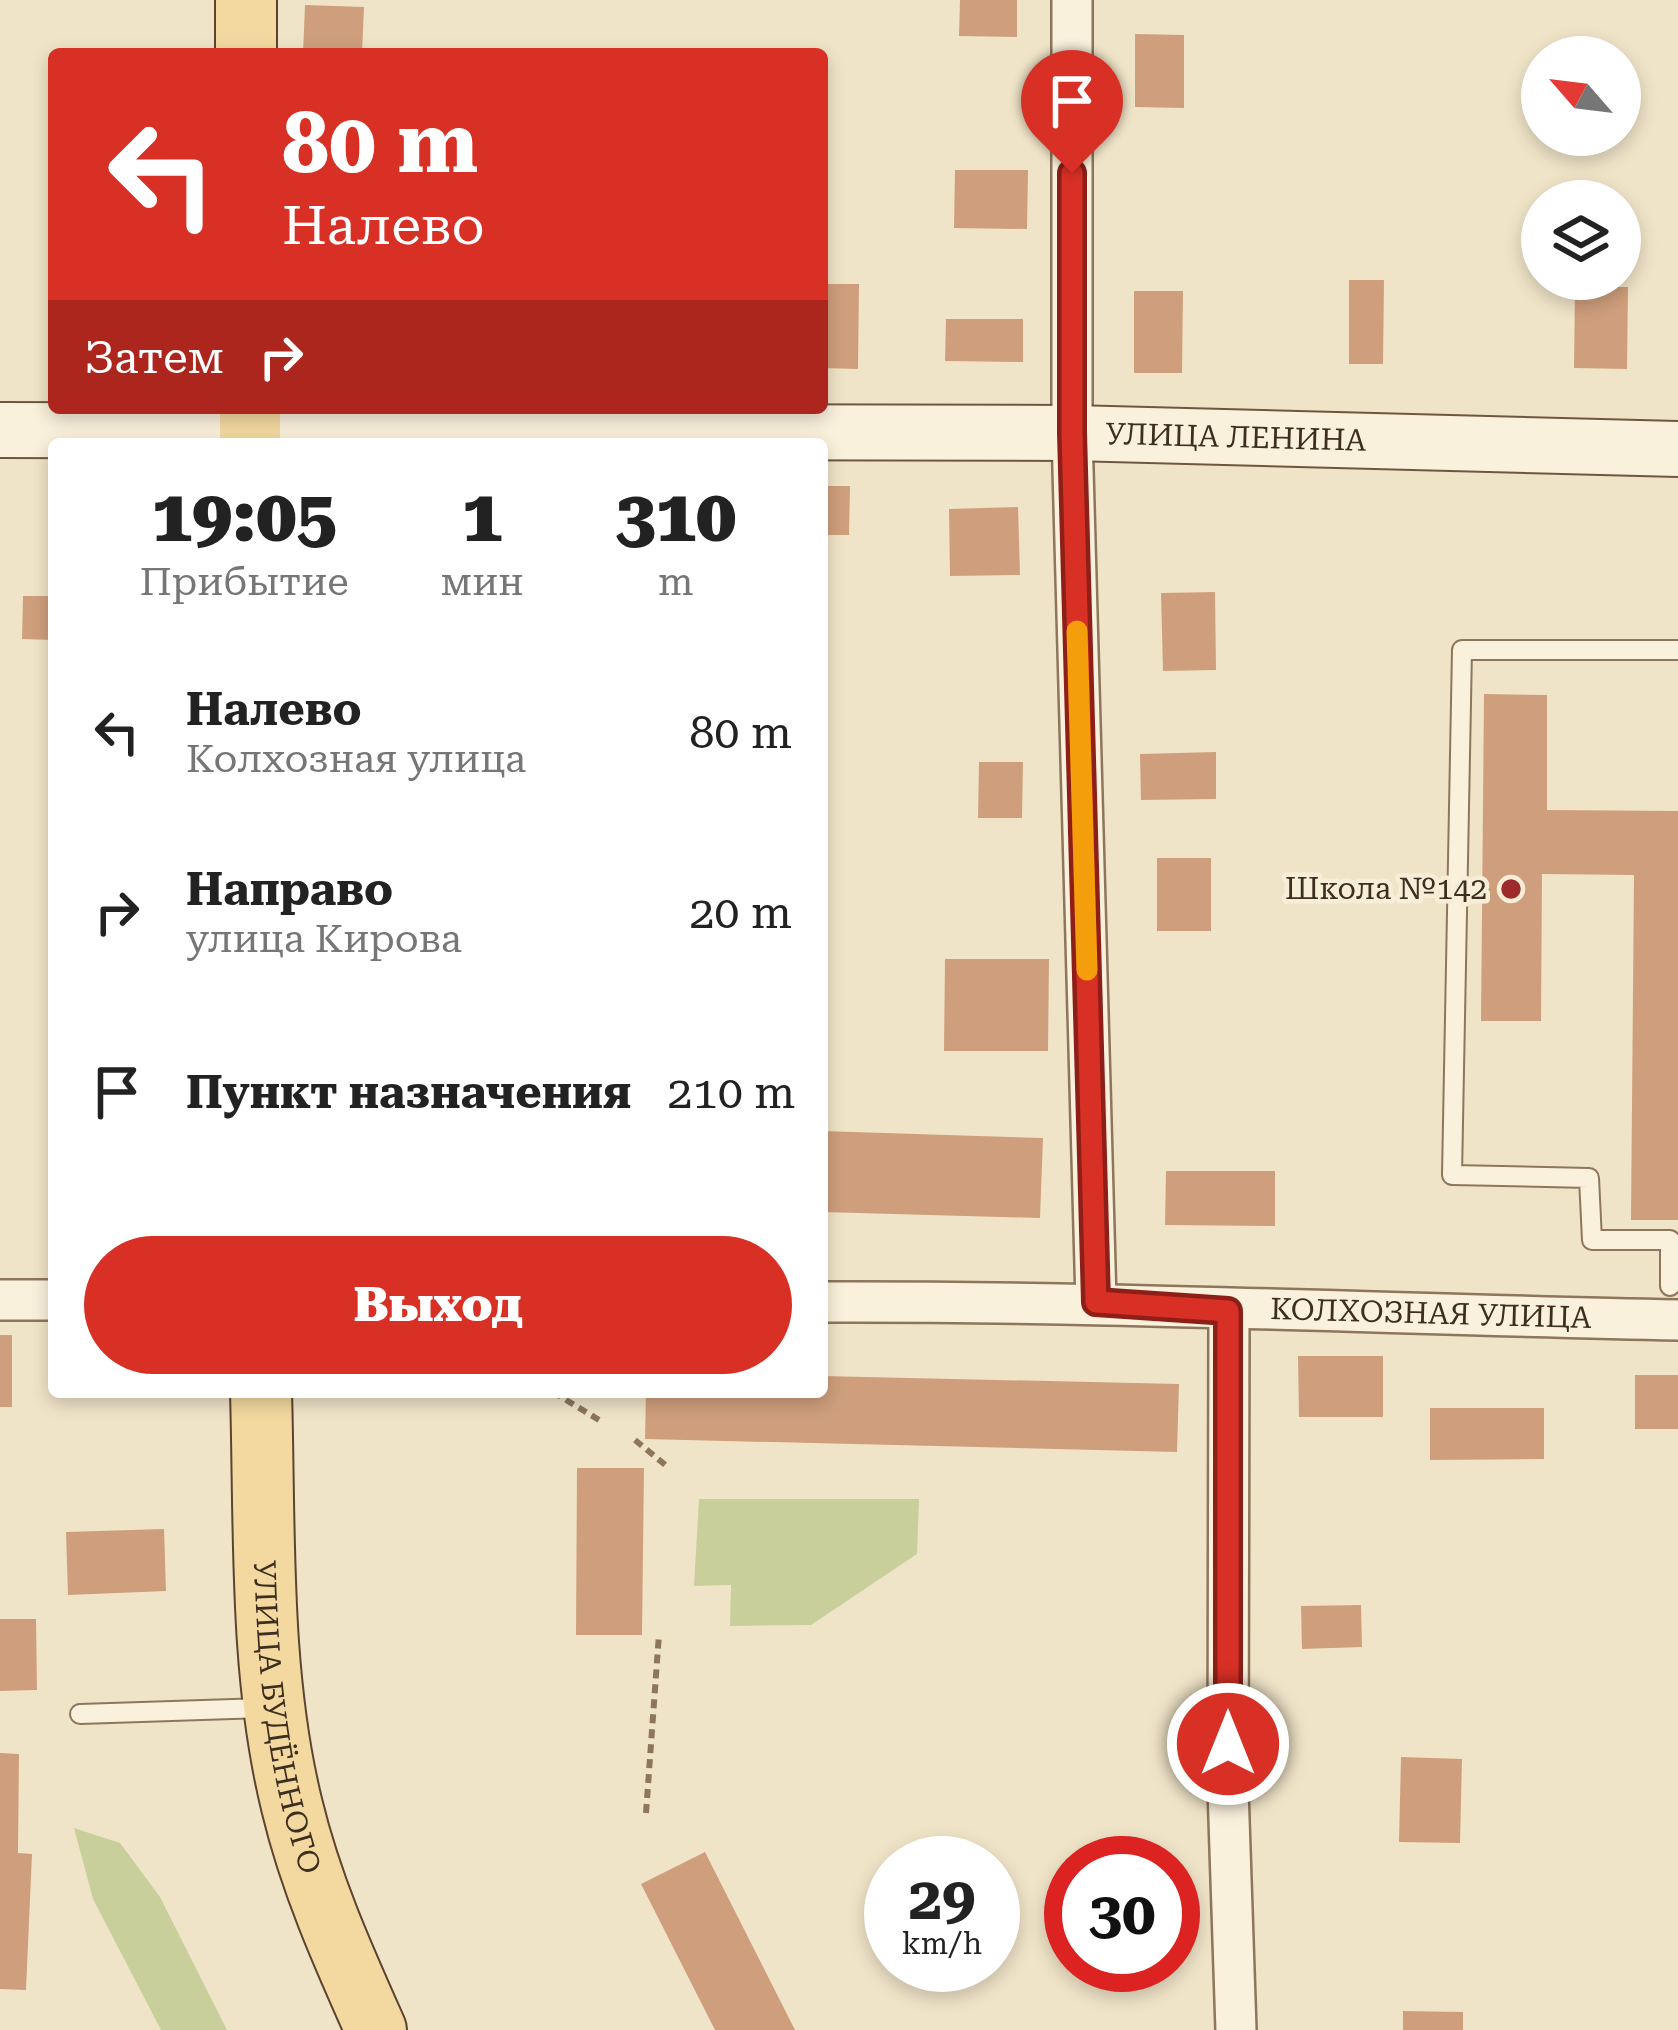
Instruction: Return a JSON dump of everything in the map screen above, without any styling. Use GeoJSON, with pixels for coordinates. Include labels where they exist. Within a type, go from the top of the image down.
{"type":"FeatureCollection","features":[{"type":"Feature","properties":{"kind":"main road"},"geometry":{"type":"LineString","coordinates":[[246,0],[246,48]]}},
{"type":"Feature","properties":{"kind":"main road","name":"УЛИЦА БУДЁННОГО"},"geometry":{"type":"LineString","coordinates":[[261,1398],[276,1707],[291,1804],[323,1913],[376,2030]]}},
{"type":"Feature","properties":{"kind":"street"},"geometry":{"type":"LineString","coordinates":[[1072,0],[1072,433],[1096,1302]]}},
{"type":"Feature","properties":{"kind":"street","name":"УЛИЦА ЛЕНИНА"},"geometry":{"type":"LineString","coordinates":[[0,430],[1072,433],[1678,449]]}},
{"type":"Feature","properties":{"kind":"street"},"geometry":{"type":"LineString","coordinates":[[0,1300],[48,1300]]}},
{"type":"Feature","properties":{"kind":"street","name":"КОЛХОЗНАЯ УЛИЦА"},"geometry":{"type":"LineString","coordinates":[[828,1302],[1096,1302],[1228,1311],[1674,1303]]}},
{"type":"Feature","properties":{"kind":"street"},"geometry":{"type":"LineString","coordinates":[[1228,1311],[1228,1789],[1236,2030]]}},
{"type":"Feature","properties":{"kind":"lane"},"geometry":{"type":"LineString","coordinates":[[1674,1303],[1670,1240],[1592,1240],[1589,1178],[1452,1175],[1452,1151],[1462,650],[1678,650]]}},
{"type":"Feature","properties":{"kind":"lane"},"geometry":{"type":"LineString","coordinates":[[80,1714],[276,1707]]}},
{"type":"Feature","properties":{"kind":"path"},"geometry":{"type":"LineString","coordinates":[[563,1398],[599,1420]]}},
{"type":"Feature","properties":{"kind":"path"},"geometry":{"type":"LineString","coordinates":[[635,1440],[669,1468]]}},
{"type":"Feature","properties":{"kind":"path"},"geometry":{"type":"LineString","coordinates":[[646,1813],[659,1634]]}},
{"type":"Feature","properties":{"kind":"green space"},"geometry":{"type":"Polygon","coordinates":[[[699,1499],[919,1499],[917,1554],[811,1625],[730,1626],[731,1585],[694,1586],[699,1499]]]}},
{"type":"Feature","properties":{"kind":"green space"},"geometry":{"type":"Polygon","coordinates":[[[74,1828],[120,1843],[160,1897],[227,2030],[161,2030],[93,1899],[74,1828]]]}},
{"type":"Feature","properties":{"kind":"building"},"geometry":{"type":"Polygon","coordinates":[[[960,0],[1017,0],[1017,37],[959,36],[960,0]]]}},
{"type":"Feature","properties":{"kind":"building"},"geometry":{"type":"Polygon","coordinates":[[[305,5],[364,7],[362,48],[303,48],[305,5]]]}},
{"type":"Feature","properties":{"kind":"building"},"geometry":{"type":"Polygon","coordinates":[[[1135,34],[1184,35],[1184,108],[1135,107],[1135,34]]]}},
{"type":"Feature","properties":{"kind":"building"},"geometry":{"type":"Polygon","coordinates":[[[955,170],[1028,170],[1027,229],[954,228],[955,170]]]}},
{"type":"Feature","properties":{"kind":"building"},"geometry":{"type":"Polygon","coordinates":[[[1349,280],[1384,280],[1383,364],[1349,364],[1349,280]]]}},
{"type":"Feature","properties":{"kind":"building"},"geometry":{"type":"Polygon","coordinates":[[[828,284],[859,284],[858,369],[828,368],[828,284]]]}},
{"type":"Feature","properties":{"kind":"building"},"geometry":{"type":"Polygon","coordinates":[[[1134,291],[1183,291],[1182,373],[1134,373],[1134,291]]]}},
{"type":"Feature","properties":{"kind":"building"},"geometry":{"type":"Polygon","coordinates":[[[1575,300],[1628,300],[1627,369],[1574,368],[1575,300]]]}},
{"type":"Feature","properties":{"kind":"building"},"geometry":{"type":"Polygon","coordinates":[[[946,319],[1023,319],[1023,362],[945,361],[946,319]]]}},
{"type":"Feature","properties":{"kind":"building"},"geometry":{"type":"Polygon","coordinates":[[[828,486],[850,486],[849,535],[828,535],[828,486]]]}},
{"type":"Feature","properties":{"kind":"building"},"geometry":{"type":"Polygon","coordinates":[[[1018,507],[1020,575],[950,576],[949,509],[1018,507]]]}},
{"type":"Feature","properties":{"kind":"building"},"geometry":{"type":"Polygon","coordinates":[[[1215,592],[1216,670],[1163,671],[1161,593],[1215,592]]]}},
{"type":"Feature","properties":{"kind":"building"},"geometry":{"type":"Polygon","coordinates":[[[23,596],[48,596],[48,640],[22,639],[23,596]]]}},
{"type":"Feature","properties":{"kind":"building"},"geometry":{"type":"Polygon","coordinates":[[[1484,694],[1547,695],[1547,810],[1678,811],[1678,1220],[1631,1220],[1634,875],[1542,874],[1541,1021],[1481,1021],[1484,694]]]}},
{"type":"Feature","properties":{"kind":"building"},"geometry":{"type":"Polygon","coordinates":[[[1216,752],[1216,799],[1141,800],[1140,754],[1216,752]]]}},
{"type":"Feature","properties":{"kind":"building"},"geometry":{"type":"Polygon","coordinates":[[[979,762],[1023,762],[1022,818],[978,818],[979,762]]]}},
{"type":"Feature","properties":{"kind":"building"},"geometry":{"type":"Polygon","coordinates":[[[1157,858],[1211,858],[1211,931],[1157,931],[1157,858]]]}},
{"type":"Feature","properties":{"kind":"building"},"geometry":{"type":"Polygon","coordinates":[[[945,959],[1049,959],[1048,1051],[944,1051],[945,959]]]}},
{"type":"Feature","properties":{"kind":"building"},"geometry":{"type":"Polygon","coordinates":[[[828,1131],[1043,1138],[1040,1218],[828,1212],[828,1131]]]}},
{"type":"Feature","properties":{"kind":"building"},"geometry":{"type":"Polygon","coordinates":[[[1166,1171],[1275,1171],[1275,1226],[1165,1225],[1166,1171]]]}},
{"type":"Feature","properties":{"kind":"building"},"geometry":{"type":"Polygon","coordinates":[[[0,1335],[12,1335],[12,1407],[0,1407],[0,1335]]]}},
{"type":"Feature","properties":{"kind":"building"},"geometry":{"type":"Polygon","coordinates":[[[1298,1356],[1383,1356],[1383,1417],[1299,1417],[1298,1356]]]}},
{"type":"Feature","properties":{"kind":"building"},"geometry":{"type":"Polygon","coordinates":[[[1635,1375],[1678,1375],[1678,1429],[1635,1429],[1635,1375]]]}},
{"type":"Feature","properties":{"kind":"building"},"geometry":{"type":"Polygon","coordinates":[[[828,1376],[1179,1384],[1177,1452],[645,1439],[646,1398],[828,1398],[828,1376]]]}},
{"type":"Feature","properties":{"kind":"building"},"geometry":{"type":"Polygon","coordinates":[[[1430,1408],[1544,1408],[1544,1459],[1430,1460],[1430,1408]]]}},
{"type":"Feature","properties":{"kind":"building"},"geometry":{"type":"Polygon","coordinates":[[[577,1468],[644,1468],[642,1635],[576,1635],[577,1468]]]}},
{"type":"Feature","properties":{"kind":"building"},"geometry":{"type":"Polygon","coordinates":[[[164,1529],[166,1591],[68,1595],[66,1532],[164,1529]]]}},
{"type":"Feature","properties":{"kind":"building"},"geometry":{"type":"Polygon","coordinates":[[[1361,1605],[1362,1647],[1302,1649],[1301,1606],[1361,1605]]]}},
{"type":"Feature","properties":{"kind":"building"},"geometry":{"type":"Polygon","coordinates":[[[0,1619],[36,1619],[37,1690],[0,1691],[0,1619]]]}},
{"type":"Feature","properties":{"kind":"building"},"geometry":{"type":"Polygon","coordinates":[[[0,1753],[19,1754],[18,1853],[32,1854],[26,1990],[0,1989],[0,1753]]]}},
{"type":"Feature","properties":{"kind":"building"},"geometry":{"type":"Polygon","coordinates":[[[1401,1757],[1462,1759],[1460,1843],[1399,1842],[1401,1757]]]}},
{"type":"Feature","properties":{"kind":"building"},"geometry":{"type":"Polygon","coordinates":[[[705,1852],[795,2030],[715,2030],[641,1884],[705,1852]]]}},
{"type":"Feature","properties":{"kind":"building"},"geometry":{"type":"Polygon","coordinates":[[[1403,2011],[1463,2012],[1463,2030],[1403,2030],[1403,2011]]]}},
{"type":"Feature","properties":{"kind":"slow traffic"},"geometry":{"type":"LineString","coordinates":[[1077,631],[1087,970]]}},
{"type":"Feature","properties":{"kind":"place","name":"Школа №142"},"geometry":{"type":"Point","coordinates":[1511,889]}},
{"type":"Feature","properties":{"kind":"route"},"geometry":{"type":"LineString","coordinates":[[1072,173],[1072,433],[1096,1302],[1228,1311],[1228,1744]]}}]}
